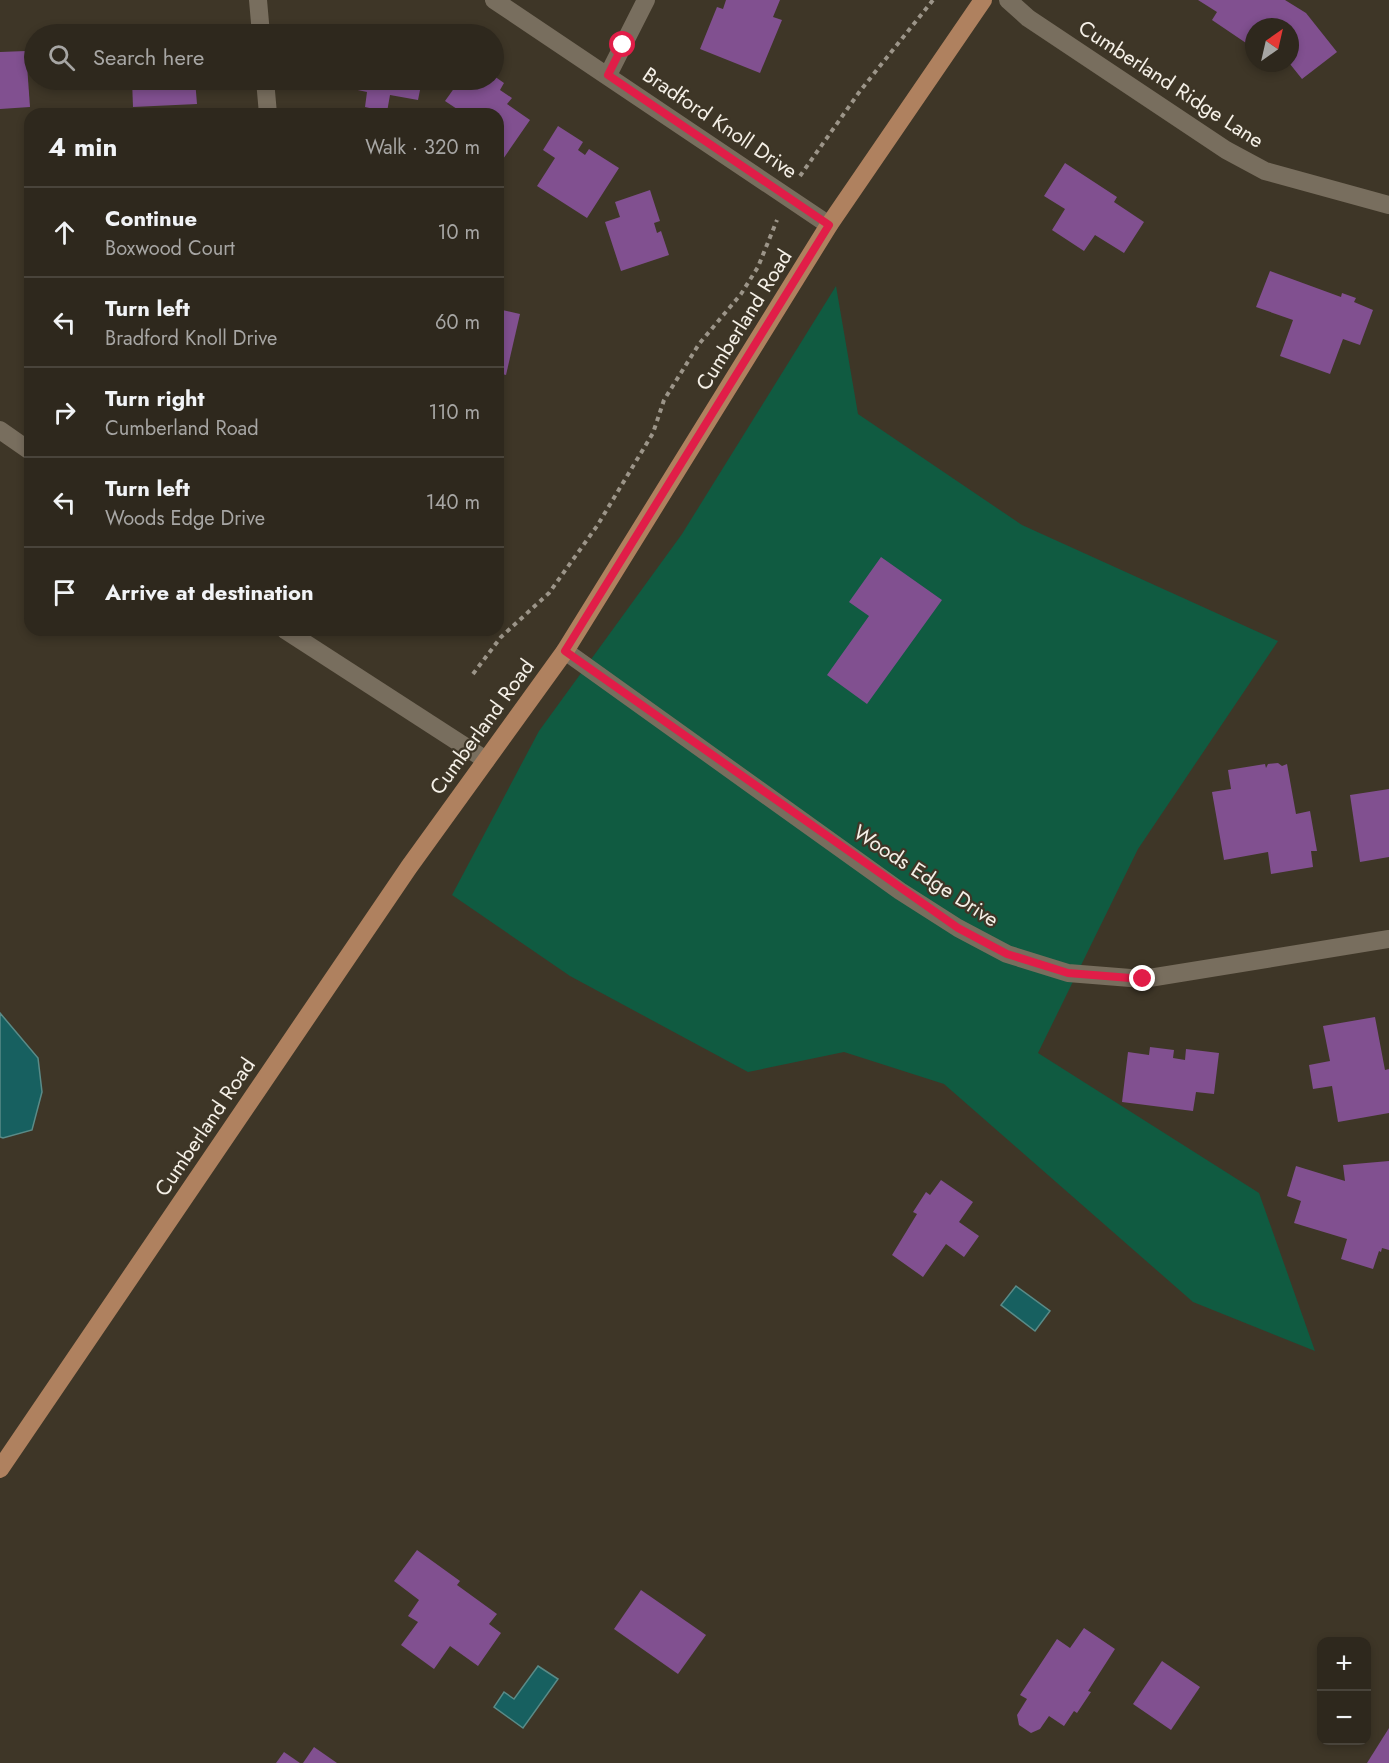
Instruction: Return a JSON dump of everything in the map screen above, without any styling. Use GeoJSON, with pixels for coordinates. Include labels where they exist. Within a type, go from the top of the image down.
{"type":"FeatureCollection","features":[{"type":"Feature","properties":{"kind":"main road","name":"Cumberland Road"},"geometry":{"type":"LineString","coordinates":[[0,1469],[385,901],[565,651],[829,225],[983,0]]}},
{"type":"Feature","properties":{"kind":"street"},"geometry":{"type":"LineString","coordinates":[[258,0],[260,24]]}},
{"type":"Feature","properties":{"kind":"street","name":"Bradford Knoll Drive"},"geometry":{"type":"LineString","coordinates":[[494,0],[829,225]]}},
{"type":"Feature","properties":{"kind":"street"},"geometry":{"type":"LineString","coordinates":[[608,75],[646,0]]}},
{"type":"Feature","properties":{"kind":"street","name":"Cumberland Ridge Lane"},"geometry":{"type":"LineString","coordinates":[[1008,0],[1028,18],[1226,150],[1265,171],[1389,205]]}},
{"type":"Feature","properties":{"kind":"street"},"geometry":{"type":"LineString","coordinates":[[266,90],[267,108]]}},
{"type":"Feature","properties":{"kind":"street"},"geometry":{"type":"LineString","coordinates":[[0,430],[24,447]]}},
{"type":"Feature","properties":{"kind":"street"},"geometry":{"type":"LineString","coordinates":[[294,636],[486,759]]}},
{"type":"Feature","properties":{"kind":"street","name":"Woods Edge Drive"},"geometry":{"type":"LineString","coordinates":[[565,651],[900,891],[958,928],[1007,954],[1068,973],[1143,979],[1389,939]]}},
{"type":"Feature","properties":{"kind":"path"},"geometry":{"type":"LineString","coordinates":[[811,158],[860,91],[933,0]]}},
{"type":"Feature","properties":{"kind":"path"},"geometry":{"type":"LineString","coordinates":[[504,634],[549,593],[579,553],[653,433],[664,400],[699,344],[741,294],[758,267],[766,242]]}},
{"type":"Feature","properties":{"kind":"path"},"geometry":{"type":"LineString","coordinates":[[473,674],[502,636]]}},
{"type":"Feature","properties":{"kind":"green space"},"geometry":{"type":"Polygon","coordinates":[[[836,286],[858,414],[1022,525],[1278,641],[1138,849],[1038,1053],[1259,1193],[1315,1351],[1193,1302],[944,1084],[844,1052],[748,1072],[570,976],[452,895],[539,731],[682,534],[836,286]]]}},
{"type":"Feature","properties":{"kind":"water"},"geometry":{"type":"Polygon","coordinates":[[[0,1013],[38,1058],[42,1092],[32,1130],[3,1138],[0,1137],[0,1013]]]}},
{"type":"Feature","properties":{"kind":"water"},"geometry":{"type":"Polygon","coordinates":[[[1016,1286],[1050,1311],[1035,1331],[1001,1305],[1016,1286]]]}},
{"type":"Feature","properties":{"kind":"water"},"geometry":{"type":"Polygon","coordinates":[[[538,1666],[558,1679],[523,1728],[494,1707],[504,1692],[514,1699],[538,1666]]]}},
{"type":"Feature","properties":{"kind":"building"},"geometry":{"type":"Polygon","coordinates":[[[726,0],[780,0],[773,17],[782,20],[760,73],[700,49],[717,7],[723,9],[726,0]]]}},
{"type":"Feature","properties":{"kind":"building"},"geometry":{"type":"Polygon","coordinates":[[[1198,0],[1285,0],[1306,13],[1337,52],[1302,79],[1296,72],[1299,72],[1299,18],[1245,18],[1245,42],[1212,20],[1217,12],[1198,0]]]}},
{"type":"Feature","properties":{"kind":"building"},"geometry":{"type":"Polygon","coordinates":[[[24,51],[24,90],[29,90],[30,107],[0,109],[0,52],[24,51]]]}},
{"type":"Feature","properties":{"kind":"building"},"geometry":{"type":"Polygon","coordinates":[[[132,90],[196,90],[197,104],[133,107],[132,90]]]}},
{"type":"Feature","properties":{"kind":"building"},"geometry":{"type":"Polygon","coordinates":[[[358,90],[420,90],[418,100],[390,95],[388,108],[365,107],[367,92],[358,90]]]}},
{"type":"Feature","properties":{"kind":"building"},"geometry":{"type":"Polygon","coordinates":[[[453,90],[500,90],[512,98],[507,104],[530,120],[504,158],[504,108],[456,108],[445,101],[453,90]]]}},
{"type":"Feature","properties":{"kind":"building"},"geometry":{"type":"Polygon","coordinates":[[[558,126],[583,142],[578,150],[585,155],[589,149],[619,168],[587,218],[537,186],[555,158],[543,150],[558,126]]]}},
{"type":"Feature","properties":{"kind":"building"},"geometry":{"type":"Polygon","coordinates":[[[1065,163],[1117,197],[1114,202],[1144,222],[1124,253],[1095,235],[1084,251],[1052,230],[1065,209],[1044,196],[1065,163]]]}},
{"type":"Feature","properties":{"kind":"building"},"geometry":{"type":"Polygon","coordinates":[[[650,190],[660,221],[654,223],[657,233],[661,231],[669,255],[621,271],[605,222],[620,217],[615,202],[650,190]]]}},
{"type":"Feature","properties":{"kind":"building"},"geometry":{"type":"Polygon","coordinates":[[[1270,271],[1341,297],[1342,293],[1356,298],[1354,302],[1373,310],[1360,345],[1343,339],[1330,374],[1280,356],[1293,320],[1256,307],[1270,271]]]}},
{"type":"Feature","properties":{"kind":"building"},"geometry":{"type":"Polygon","coordinates":[[[504,310],[520,314],[506,375],[504,374],[504,310]]]}},
{"type":"Feature","properties":{"kind":"building"},"geometry":{"type":"Polygon","coordinates":[[[881,557],[942,600],[867,704],[827,675],[869,616],[849,602],[881,557]]]}},
{"type":"Feature","properties":{"kind":"building"},"geometry":{"type":"Polygon","coordinates":[[[1278,763],[1282,766],[1287,764],[1296,814],[1310,811],[1317,851],[1311,851],[1313,867],[1271,874],[1268,852],[1224,860],[1212,792],[1231,789],[1228,770],[1265,764],[1266,768],[1268,764],[1278,763]]]}},
{"type":"Feature","properties":{"kind":"building"},"geometry":{"type":"Polygon","coordinates":[[[1389,789],[1389,857],[1360,862],[1350,795],[1389,789]]]}},
{"type":"Feature","properties":{"kind":"building"},"geometry":{"type":"Polygon","coordinates":[[[1375,1017],[1385,1070],[1389,1069],[1389,1113],[1338,1122],[1332,1086],[1313,1089],[1309,1065],[1330,1061],[1323,1026],[1375,1017]]]}},
{"type":"Feature","properties":{"kind":"building"},"geometry":{"type":"Polygon","coordinates":[[[1150,1047],[1174,1050],[1173,1058],[1185,1060],[1186,1049],[1219,1053],[1214,1094],[1196,1092],[1193,1111],[1122,1102],[1128,1052],[1149,1055],[1150,1047]]]}},
{"type":"Feature","properties":{"kind":"building"},"geometry":{"type":"Polygon","coordinates":[[[1389,1161],[1389,1250],[1382,1248],[1381,1252],[1379,1251],[1373,1269],[1341,1259],[1347,1239],[1294,1223],[1301,1201],[1287,1196],[1296,1166],[1345,1181],[1343,1165],[1389,1161]]]}},
{"type":"Feature","properties":{"kind":"building"},"geometry":{"type":"Polygon","coordinates":[[[941,1180],[973,1202],[959,1222],[979,1236],[964,1257],[946,1244],[923,1277],[892,1255],[917,1214],[913,1212],[926,1192],[930,1195],[941,1180]]]}},
{"type":"Feature","properties":{"kind":"building"},"geometry":{"type":"Polygon","coordinates":[[[417,1550],[460,1581],[457,1585],[497,1614],[489,1624],[501,1633],[478,1666],[450,1646],[434,1669],[401,1645],[418,1622],[408,1616],[419,1600],[394,1581],[417,1550]]]}},
{"type":"Feature","properties":{"kind":"building"},"geometry":{"type":"Polygon","coordinates":[[[641,1590],[706,1635],[678,1674],[614,1629],[641,1590]]]}},
{"type":"Feature","properties":{"kind":"building"},"geometry":{"type":"Polygon","coordinates":[[[1084,1628],[1115,1649],[1088,1691],[1091,1692],[1077,1713],[1074,1711],[1064,1726],[1049,1716],[1040,1729],[1031,1733],[1019,1725],[1017,1715],[1027,1699],[1020,1695],[1057,1639],[1070,1648],[1084,1628]]]}},
{"type":"Feature","properties":{"kind":"building"},"geometry":{"type":"Polygon","coordinates":[[[1162,1661],[1200,1687],[1171,1730],[1133,1704],[1162,1661]]]}},
{"type":"Feature","properties":{"kind":"building"},"geometry":{"type":"Polygon","coordinates":[[[1389,1728],[1389,1763],[1367,1763],[1389,1728]]]}},
{"type":"Feature","properties":{"kind":"building"},"geometry":{"type":"Polygon","coordinates":[[[314,1747],[337,1763],[303,1763],[314,1747]]]}},
{"type":"Feature","properties":{"kind":"building"},"geometry":{"type":"Polygon","coordinates":[[[284,1752],[300,1763],[276,1763],[284,1752]]]}},
{"type":"Feature","properties":{"kind":"route"},"geometry":{"type":"LineString","coordinates":[[623,45],[608,75],[829,225],[565,651],[900,891],[958,928],[1007,954],[1068,973],[1143,979]]}}]}
